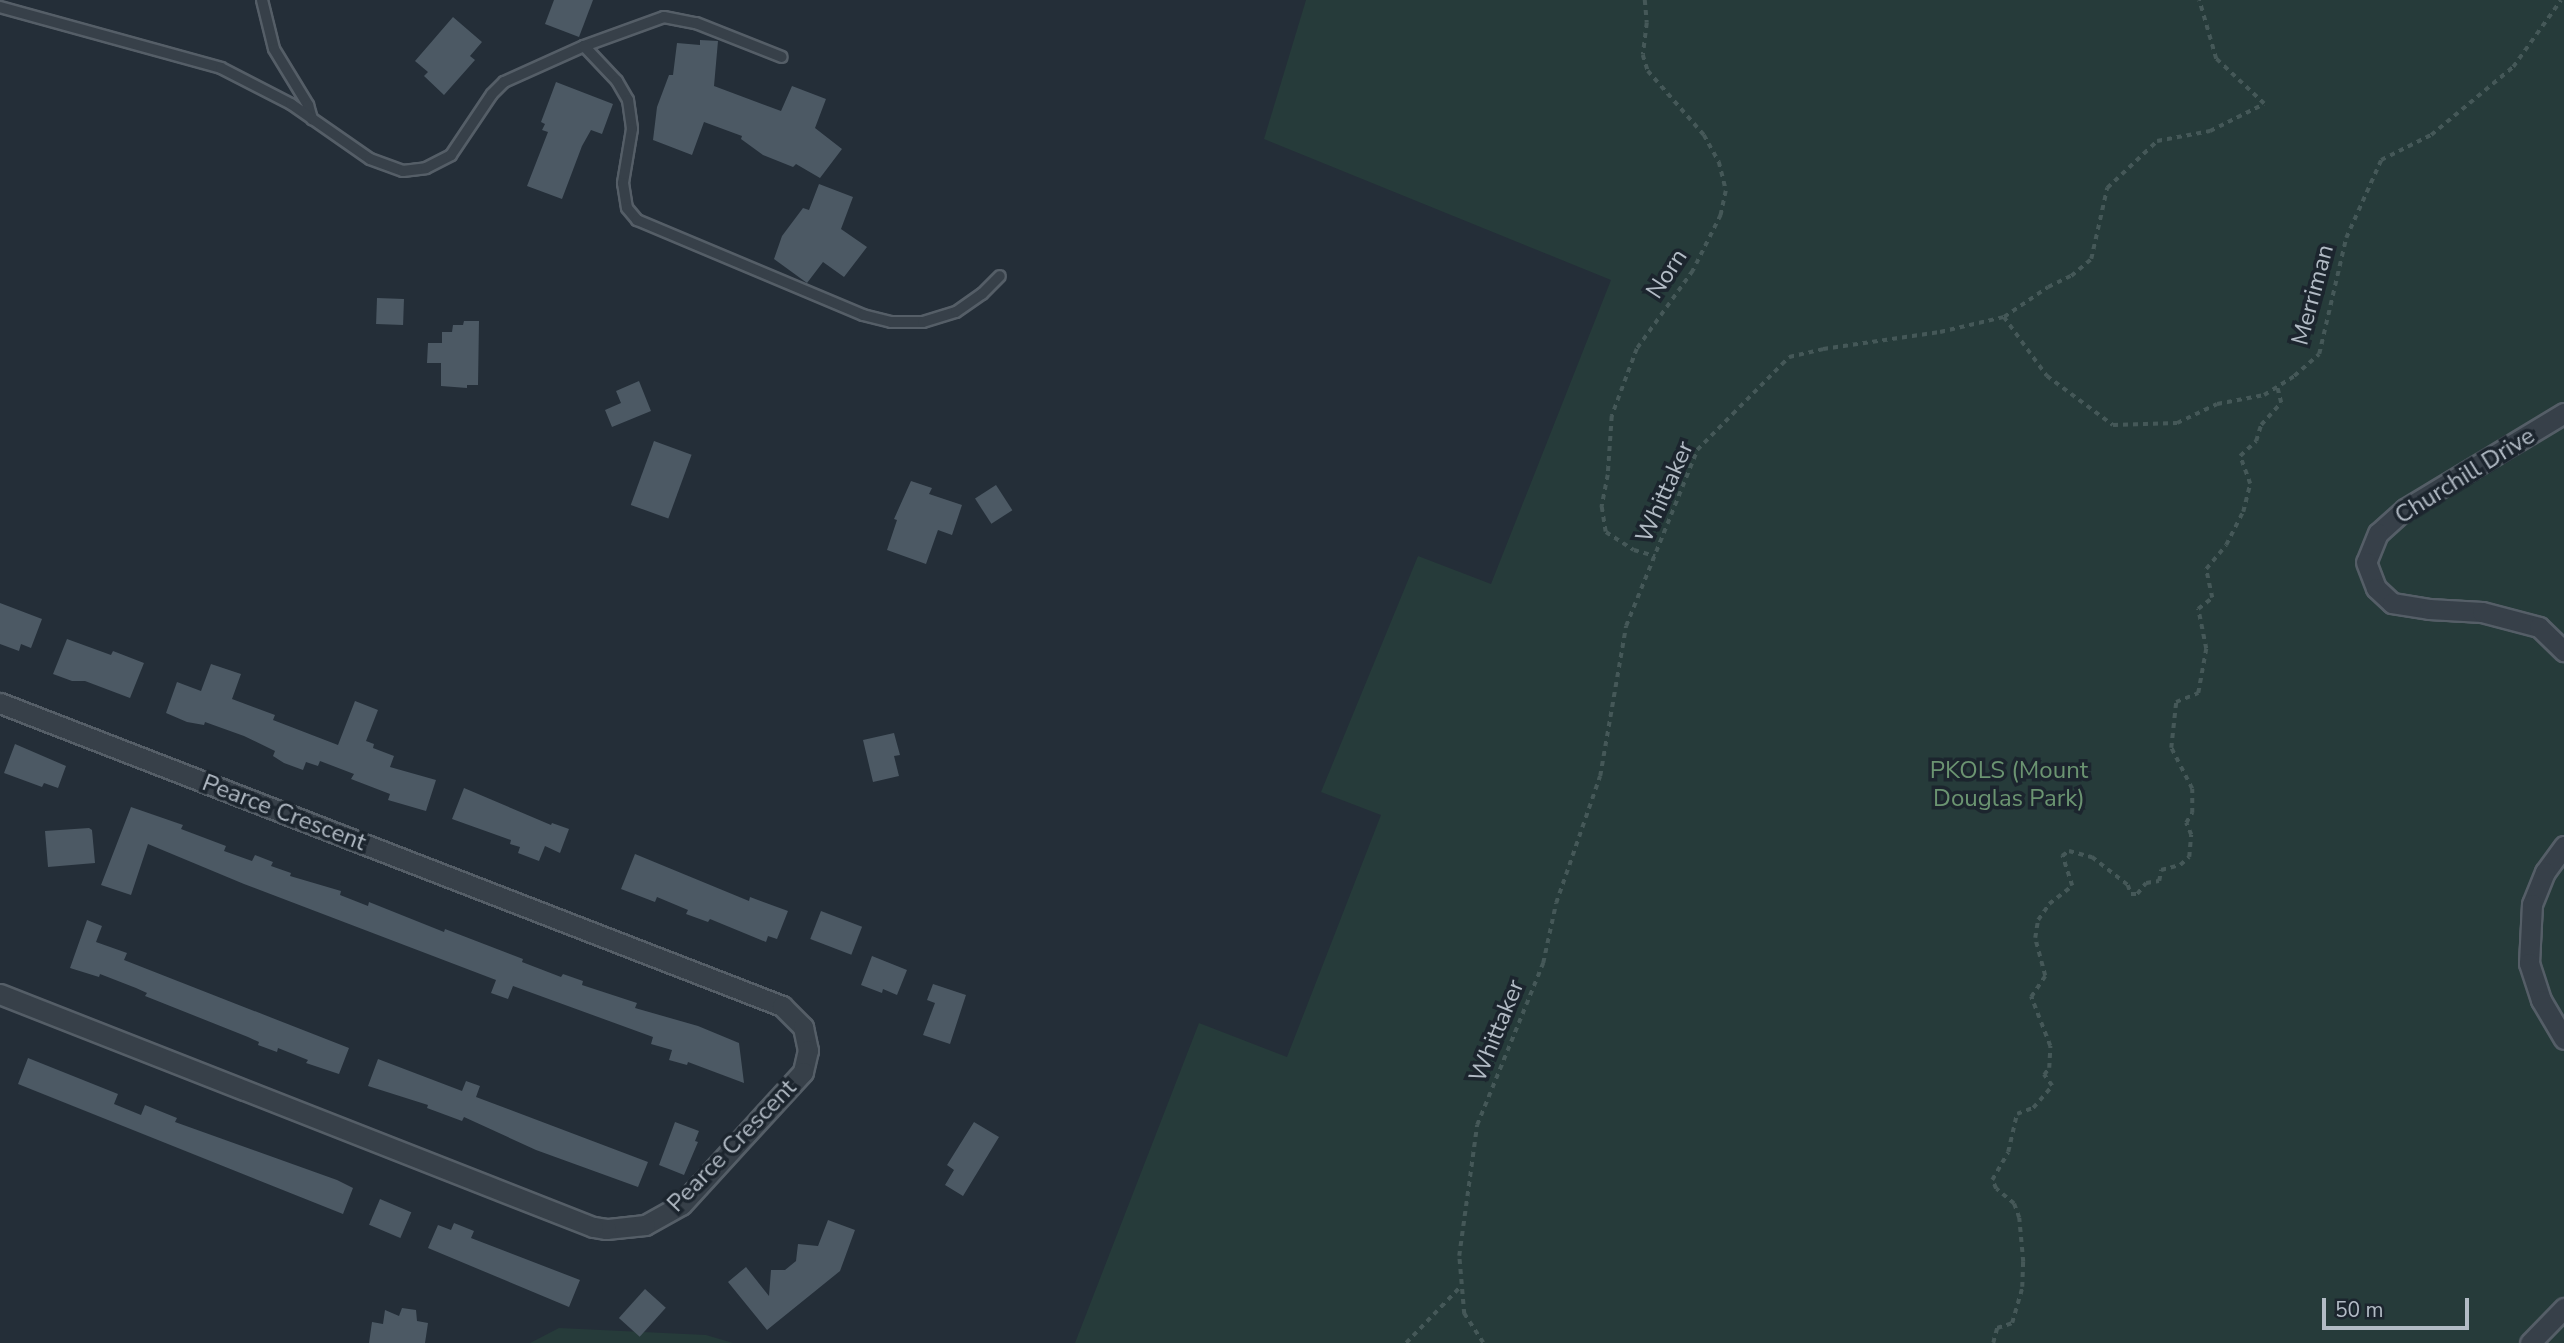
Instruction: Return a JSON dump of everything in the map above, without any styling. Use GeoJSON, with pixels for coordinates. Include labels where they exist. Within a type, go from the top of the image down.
{"type":"FeatureCollection","features":[{"type":"Feature","properties":{"kind":"street","name":"Churchill Drive"},"geometry":{"type":"LineString","coordinates":[[2564,413],[2405,509],[2378,533],[2366,562],[2376,588],[2392,603],[2429,609],[2482,612],[2539,627],[2564,651]]}},
{"type":"Feature","properties":{"kind":"street","name":"Pearce Crescent"},"geometry":{"type":"LineString","coordinates":[[0,703],[782,1006],[803,1027],[808,1050],[803,1072],[681,1205],[645,1226],[606,1229],[593,1227],[0,994]]}},
{"type":"Feature","properties":{"kind":"street"},"geometry":{"type":"LineString","coordinates":[[2564,846],[2545,872],[2532,904],[2529,963],[2541,1000],[2564,1039]]}},
{"type":"Feature","properties":{"kind":"street"},"geometry":{"type":"LineString","coordinates":[[2530,1343],[2564,1308]]}},
{"type":"Feature","properties":{"kind":"lane"},"geometry":{"type":"LineString","coordinates":[[262,0],[274,49],[308,104],[313,119]]}},
{"type":"Feature","properties":{"kind":"lane"},"geometry":{"type":"LineString","coordinates":[[0,7],[221,68],[268,91],[380,165],[403,171],[426,168],[451,155],[498,87],[584,46],[664,17],[696,23],[782,57]]}},
{"type":"Feature","properties":{"kind":"lane"},"geometry":{"type":"LineString","coordinates":[[584,46],[617,81],[628,100],[632,129],[623,183],[627,208],[637,220],[863,315],[891,322],[923,322],[956,312],[976,299],[1000,276]]}},
{"type":"Feature","properties":{"kind":"path","name":"Norn"},"geometry":{"type":"LineString","coordinates":[[1645,0],[1647,23],[1643,55],[1647,71],[1704,135],[1719,162],[1726,191],[1721,215],[1693,271],[1637,349],[1612,416],[1608,475],[1602,507],[1606,531],[1634,550],[1654,556]]}},
{"type":"Feature","properties":{"kind":"path","name":"Whittaker"},"geometry":{"type":"LineString","coordinates":[[1483,1343],[1464,1314],[1459,1256],[1478,1125],[1543,963],[1556,903],[1600,776],[1626,626],[1697,450],[1789,357],[1823,349],[1940,332],[2004,317],[2048,286],[2071,276],[2091,259],[2107,188],[2157,141],[2210,131],[2264,104],[2216,59],[2199,0]]}},
{"type":"Feature","properties":{"kind":"path","name":"Merriman"},"geometry":{"type":"LineString","coordinates":[[2004,317],[2047,376],[2113,425],[2177,423],[2217,404],[2264,395],[2319,355],[2346,238],[2381,160],[2431,135],[2513,67],[2561,0]]}},
{"type":"Feature","properties":{"kind":"path"},"geometry":{"type":"LineString","coordinates":[[1993,1343],[1997,1328],[2012,1323],[2022,1287],[2023,1262],[2020,1218],[2014,1205],[1996,1189],[1992,1180],[2008,1152],[2017,1114],[2033,1108],[2052,1086],[2044,1075],[2049,1069],[2050,1046],[2031,997],[2045,976],[2035,938],[2038,920],[2049,904],[2072,886],[2062,856],[2069,851],[2092,857],[2127,885],[2131,894],[2137,894],[2146,883],[2159,881],[2161,870],[2180,865],[2189,857],[2191,835],[2186,823],[2192,813],[2192,789],[2171,748],[2176,702],[2198,693],[2206,649],[2198,609],[2213,598],[2206,569],[2226,545],[2243,512],[2250,484],[2239,456],[2256,441],[2261,425],[2281,403],[2277,387]]}},
{"type":"Feature","properties":{"kind":"path"},"geometry":{"type":"LineString","coordinates":[[1406,1343],[1461,1286]]}},
{"type":"Feature","properties":{"kind":"green space","name":"PKOLS (Mount Douglas Park)"},"geometry":{"type":"Polygon","coordinates":[[[1306,0],[2564,0],[2564,1343],[1075,1343],[1199,1023],[1287,1057],[1381,815],[1321,792],[1418,556],[1491,584],[1611,280],[1264,139],[1306,0]]]}},
{"type":"Feature","properties":{"kind":"green space"},"geometry":{"type":"Polygon","coordinates":[[[559,1328],[706,1335],[733,1343],[530,1343],[559,1328]]]}},
{"type":"Feature","properties":{"kind":"building"},"geometry":{"type":"Polygon","coordinates":[[[554,0],[593,0],[579,37],[545,24],[554,0]]]}},
{"type":"Feature","properties":{"kind":"building"},"geometry":{"type":"Polygon","coordinates":[[[453,17],[482,42],[470,56],[475,60],[444,95],[424,76],[428,72],[415,61],[453,17]]]}},
{"type":"Feature","properties":{"kind":"building"},"geometry":{"type":"Polygon","coordinates":[[[700,40],[718,41],[714,86],[781,111],[792,86],[826,99],[815,128],[842,149],[820,178],[796,164],[793,167],[763,155],[741,139],[742,136],[704,122],[692,155],[653,140],[657,107],[669,75],[673,75],[677,43],[700,45],[700,40]]]}},
{"type":"Feature","properties":{"kind":"building"},"geometry":{"type":"Polygon","coordinates":[[[556,82],[613,104],[602,134],[591,130],[582,146],[562,199],[527,186],[548,132],[542,130],[545,124],[541,122],[556,82]]]}},
{"type":"Feature","properties":{"kind":"building"},"geometry":{"type":"Polygon","coordinates":[[[819,184],[853,197],[841,229],[867,247],[844,277],[823,262],[807,283],[774,259],[782,236],[803,208],[809,210],[819,184]]]}},
{"type":"Feature","properties":{"kind":"building"},"geometry":{"type":"Polygon","coordinates":[[[377,298],[404,299],[403,325],[376,324],[377,298]]]}},
{"type":"Feature","properties":{"kind":"building"},"geometry":{"type":"Polygon","coordinates":[[[464,321],[479,321],[478,385],[467,385],[467,388],[441,386],[441,363],[427,363],[428,343],[442,343],[442,332],[452,332],[453,325],[463,325],[464,321]]]}},
{"type":"Feature","properties":{"kind":"building"},"geometry":{"type":"Polygon","coordinates":[[[639,381],[651,411],[612,427],[605,410],[621,403],[616,391],[639,381]]]}},
{"type":"Feature","properties":{"kind":"building"},"geometry":{"type":"Polygon","coordinates":[[[654,441],[692,455],[668,519],[631,505],[654,441]]]}},
{"type":"Feature","properties":{"kind":"building"},"geometry":{"type":"Polygon","coordinates":[[[911,481],[932,488],[929,494],[962,505],[952,535],[938,530],[926,564],[887,550],[897,520],[894,519],[911,481]]]}},
{"type":"Feature","properties":{"kind":"building"},"geometry":{"type":"Polygon","coordinates":[[[996,485],[1012,510],[991,524],[975,499],[996,485]]]}},
{"type":"Feature","properties":{"kind":"building"},"geometry":{"type":"Polygon","coordinates":[[[0,603],[42,619],[31,648],[21,644],[19,651],[0,644],[0,603]]]}},
{"type":"Feature","properties":{"kind":"building"},"geometry":{"type":"Polygon","coordinates":[[[67,639],[111,655],[113,651],[144,663],[130,698],[85,681],[72,681],[53,674],[67,639]]]}},
{"type":"Feature","properties":{"kind":"building"},"geometry":{"type":"Polygon","coordinates":[[[211,664],[241,674],[232,699],[275,715],[273,720],[338,745],[355,701],[378,710],[366,741],[374,744],[373,748],[394,756],[390,767],[436,780],[426,811],[388,800],[390,794],[351,779],[354,774],[320,761],[318,766],[306,762],[303,770],[284,763],[273,756],[275,751],[244,736],[205,722],[204,725],[187,722],[166,713],[177,682],[201,691],[211,664]]]}},
{"type":"Feature","properties":{"kind":"building"},"geometry":{"type":"Polygon","coordinates":[[[894,733],[900,755],[894,756],[899,776],[873,782],[863,740],[894,733]]]}},
{"type":"Feature","properties":{"kind":"building"},"geometry":{"type":"Polygon","coordinates":[[[15,744],[66,766],[58,788],[44,783],[42,787],[4,773],[15,744]]]}},
{"type":"Feature","properties":{"kind":"building"},"geometry":{"type":"Polygon","coordinates":[[[464,788],[551,825],[552,823],[569,829],[560,853],[545,846],[539,861],[518,853],[520,847],[510,844],[511,840],[452,819],[464,788]]]}},
{"type":"Feature","properties":{"kind":"building"},"geometry":{"type":"Polygon","coordinates":[[[131,807],[183,825],[181,829],[226,846],[224,851],[252,861],[255,855],[273,862],[271,866],[291,873],[290,876],[341,891],[340,895],[368,906],[369,902],[444,932],[445,929],[523,959],[522,962],[561,977],[563,974],[583,981],[582,985],[637,1003],[635,1008],[698,1026],[739,1043],[744,1083],[688,1062],[687,1065],[669,1060],[672,1050],[651,1044],[653,1037],[513,986],[508,999],[491,993],[496,980],[244,884],[148,844],[131,895],[101,885],[131,807]]]}},
{"type":"Feature","properties":{"kind":"building"},"geometry":{"type":"Polygon","coordinates":[[[92,830],[95,863],[48,867],[45,831],[92,830]]]}},
{"type":"Feature","properties":{"kind":"building"},"geometry":{"type":"Polygon","coordinates":[[[635,854],[749,901],[750,897],[788,911],[777,939],[768,936],[766,942],[710,919],[708,922],[686,914],[688,910],[657,897],[655,902],[621,889],[635,854]]]}},
{"type":"Feature","properties":{"kind":"building"},"geometry":{"type":"Polygon","coordinates":[[[821,911],[862,927],[851,955],[810,939],[821,911]]]}},
{"type":"Feature","properties":{"kind":"building"},"geometry":{"type":"Polygon","coordinates":[[[87,920],[102,926],[96,942],[127,953],[124,960],[349,1048],[339,1074],[306,1063],[308,1060],[278,1048],[277,1052],[258,1045],[259,1042],[248,1037],[145,996],[147,993],[136,988],[100,974],[99,977],[70,968],[87,920]]]}},
{"type":"Feature","properties":{"kind":"building"},"geometry":{"type":"Polygon","coordinates":[[[872,956],[907,970],[897,995],[861,985],[872,956]]]}},
{"type":"Feature","properties":{"kind":"building"},"geometry":{"type":"Polygon","coordinates":[[[933,984],[966,995],[950,1044],[923,1035],[935,1003],[927,1000],[933,984]]]}},
{"type":"Feature","properties":{"kind":"building"},"geometry":{"type":"Polygon","coordinates":[[[28,1058],[118,1094],[114,1104],[141,1115],[145,1105],[177,1118],[175,1122],[337,1180],[353,1188],[343,1214],[18,1084],[28,1058]]]}},
{"type":"Feature","properties":{"kind":"building"},"geometry":{"type":"Polygon","coordinates":[[[378,1059],[462,1091],[466,1081],[480,1086],[476,1097],[648,1162],[638,1187],[536,1150],[464,1117],[462,1121],[427,1108],[428,1105],[368,1086],[378,1059]]]}},
{"type":"Feature","properties":{"kind":"building"},"geometry":{"type":"Polygon","coordinates":[[[675,1122],[699,1131],[695,1141],[698,1142],[684,1175],[659,1165],[675,1122]]]}},
{"type":"Feature","properties":{"kind":"building"},"geometry":{"type":"Polygon","coordinates":[[[974,1122],[999,1137],[963,1196],[945,1185],[954,1170],[947,1165],[974,1122]]]}},
{"type":"Feature","properties":{"kind":"building"},"geometry":{"type":"Polygon","coordinates":[[[380,1199],[411,1212],[400,1238],[369,1225],[380,1199]]]}},
{"type":"Feature","properties":{"kind":"building"},"geometry":{"type":"Polygon","coordinates":[[[828,1220],[855,1230],[840,1271],[767,1330],[728,1282],[746,1267],[769,1296],[771,1270],[785,1270],[796,1261],[798,1244],[818,1246],[828,1220]]]}},
{"type":"Feature","properties":{"kind":"building"},"geometry":{"type":"Polygon","coordinates":[[[454,1223],[474,1231],[471,1238],[580,1280],[569,1307],[428,1248],[438,1225],[451,1230],[454,1223]]]}},
{"type":"Feature","properties":{"kind":"building"},"geometry":{"type":"Polygon","coordinates":[[[645,1289],[666,1308],[640,1337],[619,1318],[645,1289]]]}},
{"type":"Feature","properties":{"kind":"building"},"geometry":{"type":"Polygon","coordinates":[[[402,1308],[416,1310],[417,1321],[428,1323],[425,1343],[369,1343],[372,1322],[383,1324],[385,1310],[399,1316],[402,1308]]]}}]}
